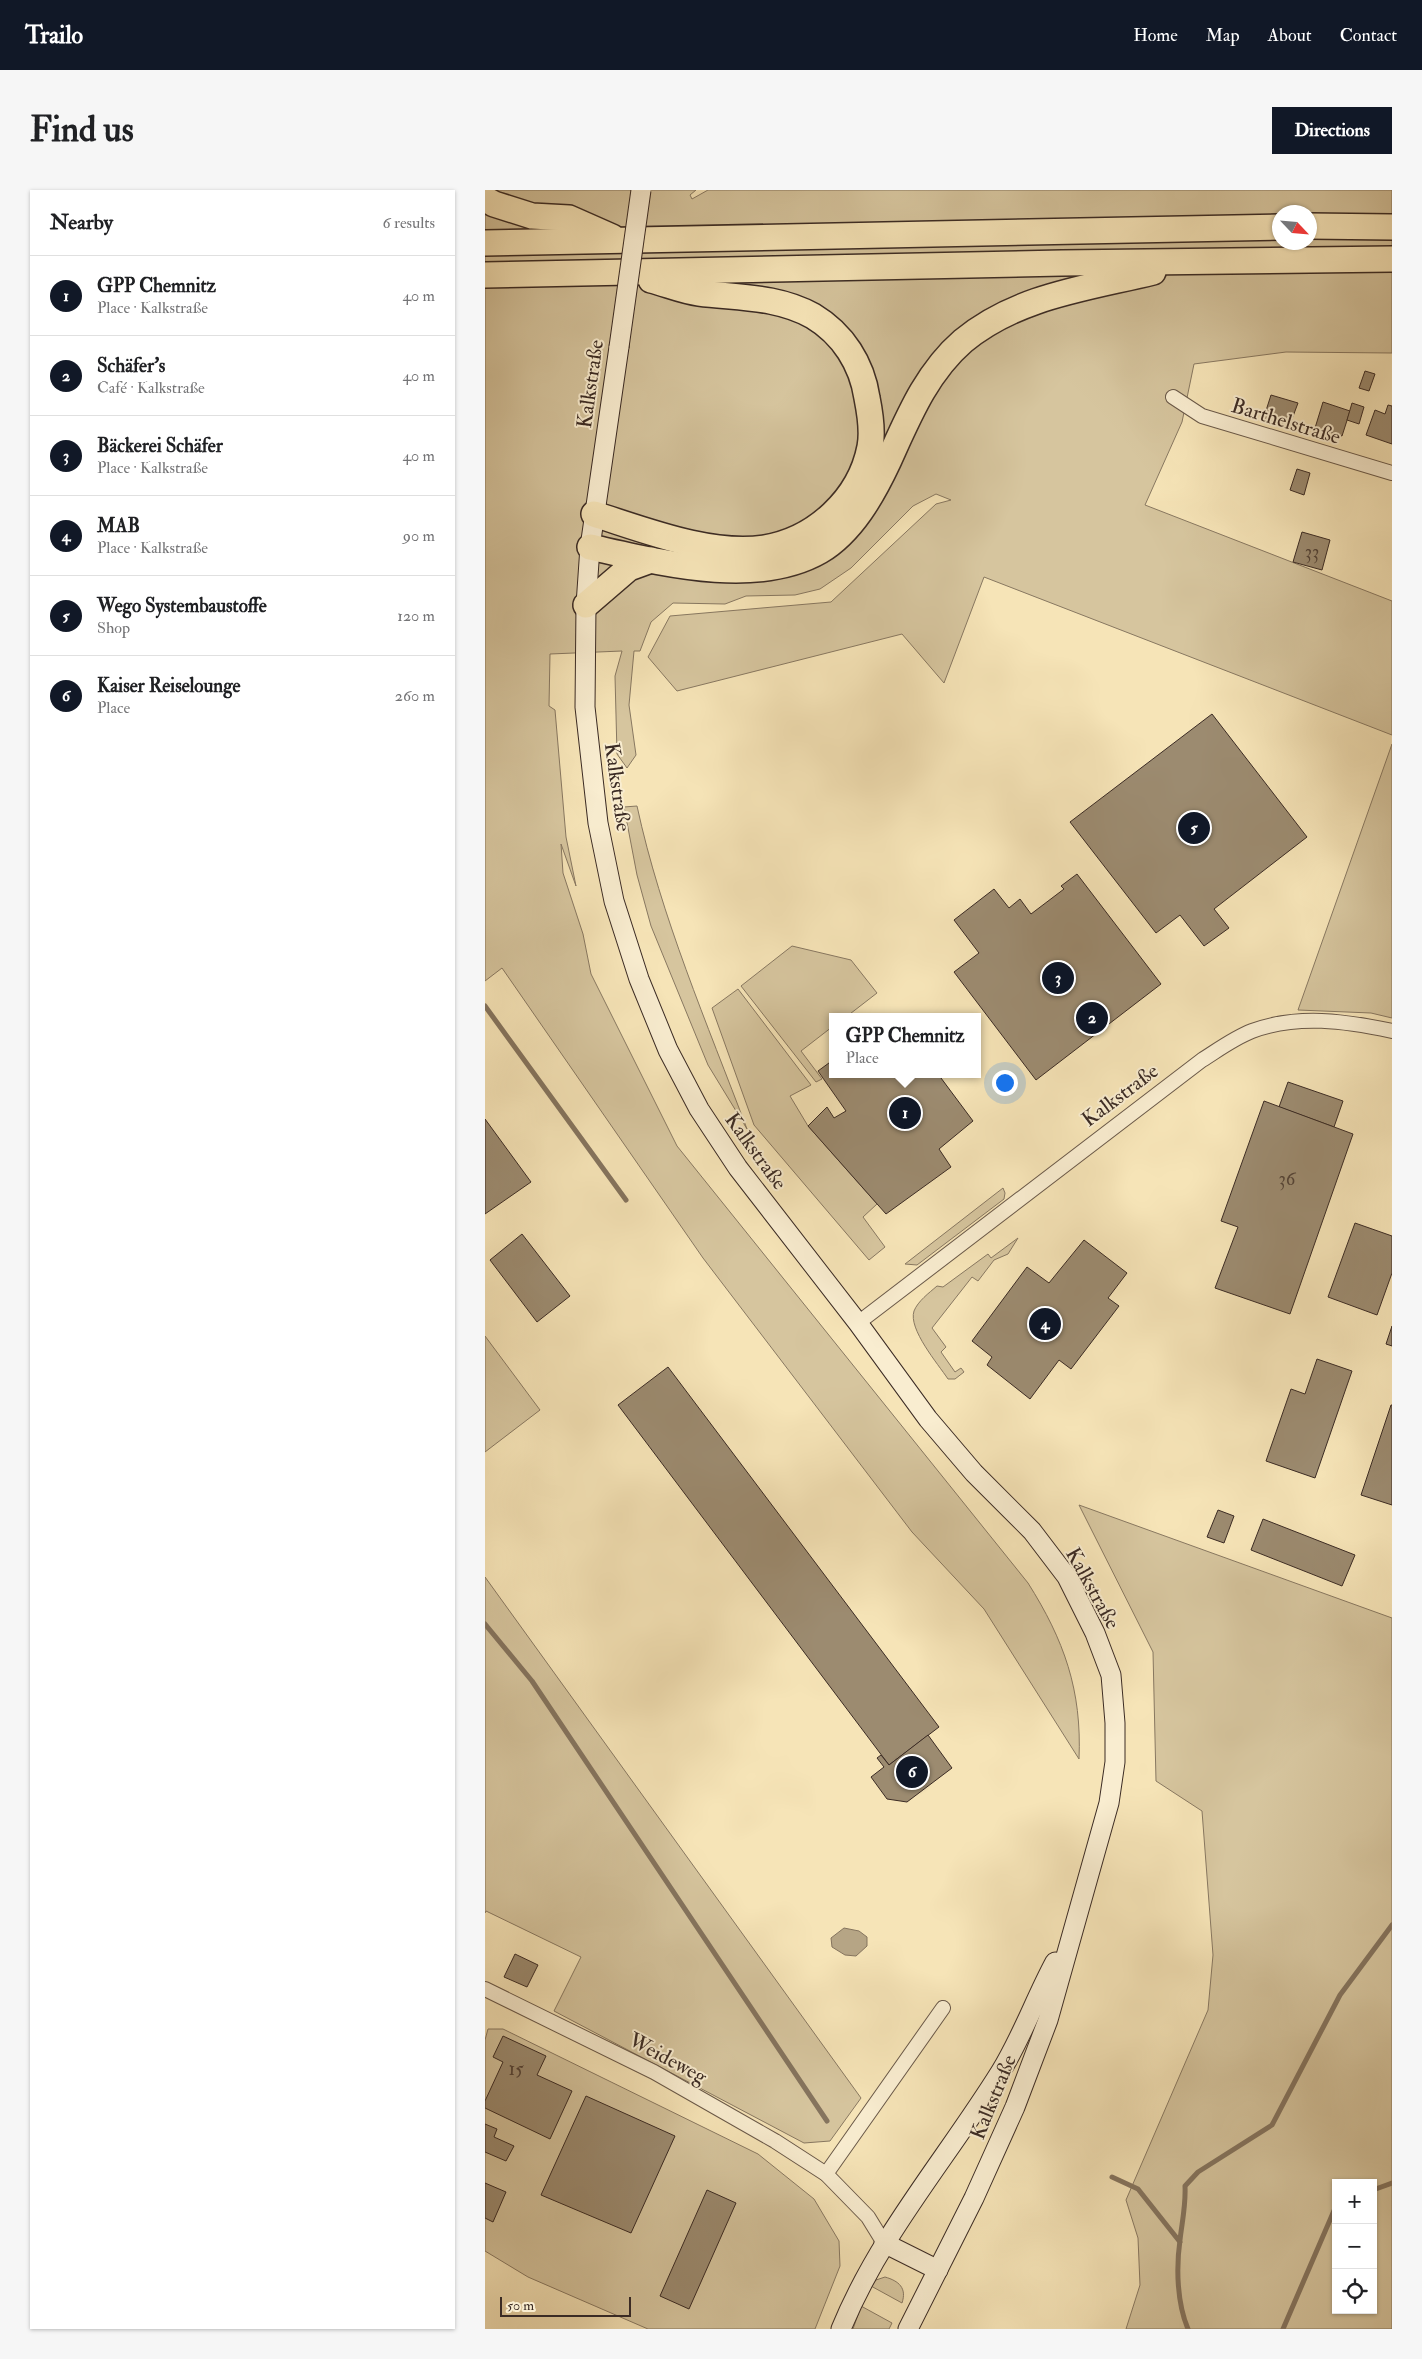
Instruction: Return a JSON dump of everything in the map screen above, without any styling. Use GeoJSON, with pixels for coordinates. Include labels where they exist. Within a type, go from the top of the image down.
{"type":"FeatureCollection","features":[{"type":"Feature","properties":{"kind":"highway"},"geometry":{"type":"LineString","coordinates":[[485,199],[494,204],[532,216],[569,218],[619,240]]}},
{"type":"Feature","properties":{"kind":"highway"},"geometry":{"type":"LineString","coordinates":[[1317,226],[1392,227]]}},
{"type":"Feature","properties":{"kind":"highway"},"geometry":{"type":"LineString","coordinates":[[485,243],[1272,227]]}},
{"type":"Feature","properties":{"kind":"highway"},"geometry":{"type":"LineString","coordinates":[[485,275],[1392,259]]}},
{"type":"Feature","properties":{"kind":"highway"},"geometry":{"type":"LineString","coordinates":[[590,547],[651,560],[744,570],[795,562],[821,550],[855,519],[867,502],[913,408],[935,368],[964,341],[1000,316],[1030,302],[1197,261]]}},
{"type":"Feature","properties":{"kind":"highway"},"geometry":{"type":"LineString","coordinates":[[594,514],[657,534],[716,547],[739,550],[765,548],[792,540],[838,509],[845,502],[861,474],[871,446],[870,412],[861,370],[837,334],[814,317],[788,304],[750,297],[697,293],[627,273]]}},
{"type":"Feature","properties":{"kind":"highway"},"geometry":{"type":"LineString","coordinates":[[586,605],[629,568],[651,560]]}},
{"type":"Feature","properties":{"kind":"main road","name":"Kalkstraße"},"geometry":{"type":"LineString","coordinates":[[641,190],[590,547],[586,605],[585,707],[598,823],[615,901],[639,979],[668,1050],[699,1109],[738,1168],[934,1425],[974,1473],[1032,1531],[1067,1577],[1095,1633],[1111,1675],[1115,1724],[1115,1762],[1102,1829],[1070,1935],[1048,2020],[1015,2107],[974,2198],[908,2329]]}},
{"type":"Feature","properties":{"kind":"main road","name":"Kalkstraße"},"geometry":{"type":"LineString","coordinates":[[841,2329],[857,2290],[884,2243],[1002,2070],[1070,1935]]}},
{"type":"Feature","properties":{"kind":"main road"},"geometry":{"type":"LineString","coordinates":[[884,2243],[939,2270]]}},
{"type":"Feature","properties":{"kind":"street","name":"Barthelstraße"},"geometry":{"type":"LineString","coordinates":[[1173,397],[1202,416],[1392,473]]}},
{"type":"Feature","properties":{"kind":"street","name":"Kalkstraße"},"geometry":{"type":"LineString","coordinates":[[858,1323],[1024,1194],[1202,1060],[1228,1044],[1252,1031],[1298,1021],[1331,1021],[1392,1031]]}},
{"type":"Feature","properties":{"kind":"street","name":"Weideweg"},"geometry":{"type":"LineString","coordinates":[[485,1989],[654,2072],[775,2140],[826,2174],[868,2218],[884,2243]]}},
{"type":"Feature","properties":{"kind":"street"},"geometry":{"type":"LineString","coordinates":[[826,2174],[943,2008]]}},
{"type":"Feature","properties":{"kind":"shaded area"},"geometry":{"type":"Polygon","coordinates":[[[485,190],[696,190],[690,195],[692,199],[708,190],[1392,190],[1392,353],[1286,352],[1194,364],[1182,422],[1145,505],[1392,601],[1392,735],[984,577],[944,683],[902,634],[677,691],[648,657],[670,616],[831,602],[936,504],[951,500],[936,494],[913,506],[851,568],[820,589],[795,595],[746,596],[725,604],[673,603],[651,622],[640,651],[634,651],[629,705],[636,755],[627,768],[617,754],[615,676],[622,651],[550,654],[549,706],[555,710],[566,837],[576,886],[561,844],[563,873],[583,934],[591,974],[677,1146],[1028,1583],[1052,1625],[1068,1666],[1077,1710],[1079,1759],[984,1609],[912,1532],[703,1258],[502,968],[485,981],[485,190]]]}},
{"type":"Feature","properties":{"kind":"shaded area"},"geometry":{"type":"Polygon","coordinates":[[[1392,744],[1392,1018],[1371,1013],[1298,1010],[1392,744]]]}},
{"type":"Feature","properties":{"kind":"shaded area"},"geometry":{"type":"Polygon","coordinates":[[[637,806],[647,847],[672,929],[747,1129],[708,1065],[651,926],[637,875],[624,807],[637,806]]]}},
{"type":"Feature","properties":{"kind":"shaded area"},"geometry":{"type":"Polygon","coordinates":[[[792,946],[851,960],[877,993],[851,1013],[829,1013],[829,1029],[801,1051],[822,1079],[816,1082],[741,986],[792,946]]]}},
{"type":"Feature","properties":{"kind":"shaded area"},"geometry":{"type":"Polygon","coordinates":[[[738,989],[811,1085],[790,1096],[808,1126],[877,1204],[863,1217],[885,1247],[869,1260],[754,1125],[712,1008],[738,989]]]}},
{"type":"Feature","properties":{"kind":"shaded area"},"geometry":{"type":"Polygon","coordinates":[[[1003,1188],[1005,1193],[1004,1199],[917,1265],[905,1264],[1003,1188]]]}},
{"type":"Feature","properties":{"kind":"shaded area"},"geometry":{"type":"Polygon","coordinates":[[[1018,1238],[1008,1254],[994,1260],[978,1281],[972,1277],[932,1328],[946,1347],[941,1352],[955,1372],[961,1368],[964,1372],[955,1379],[948,1379],[919,1336],[913,1318],[914,1311],[924,1297],[937,1286],[943,1287],[988,1254],[991,1258],[1018,1238]]]}},
{"type":"Feature","properties":{"kind":"shaded area"},"geometry":{"type":"Polygon","coordinates":[[[485,1336],[540,1410],[485,1452],[485,1336]]]}},
{"type":"Feature","properties":{"kind":"shaded area"},"geometry":{"type":"Polygon","coordinates":[[[1079,1505],[1392,1618],[1392,2329],[1126,2329],[1140,2285],[1138,2238],[1126,2200],[1208,2010],[1213,1955],[1202,1811],[1156,1781],[1153,1652],[1079,1505]]]}},
{"type":"Feature","properties":{"kind":"shaded area"},"geometry":{"type":"Polygon","coordinates":[[[485,1577],[861,2098],[830,2141],[804,2143],[554,2011],[581,1957],[486,1911],[485,1913],[485,1577]]]}},
{"type":"Feature","properties":{"kind":"shaded area"},"geometry":{"type":"Polygon","coordinates":[[[844,1928],[859,1931],[867,1937],[867,1946],[856,1956],[845,1955],[832,1947],[831,1938],[844,1928]]]}},
{"type":"Feature","properties":{"kind":"shaded area"},"geometry":{"type":"Polygon","coordinates":[[[488,2029],[503,2029],[758,2154],[814,2199],[839,2241],[840,2266],[815,2329],[648,2329],[528,2277],[485,2251],[485,2040],[488,2029]]]}},
{"type":"Feature","properties":{"kind":"shaded area"},"geometry":{"type":"Polygon","coordinates":[[[885,2277],[898,2283],[903,2289],[902,2303],[871,2286],[876,2280],[885,2277]]]}},
{"type":"Feature","properties":{"kind":"shaded area"},"geometry":{"type":"Polygon","coordinates":[[[861,2306],[892,2323],[889,2329],[853,2329],[861,2306]]]}},
{"type":"Feature","properties":{"kind":"building"},"geometry":{"type":"Polygon","coordinates":[[[1365,371],[1375,374],[1369,391],[1359,388],[1365,371]]]}},
{"type":"Feature","properties":{"kind":"building"},"geometry":{"type":"Polygon","coordinates":[[[1271,395],[1298,403],[1289,427],[1263,420],[1271,395]]]}},
{"type":"Feature","properties":{"kind":"building"},"geometry":{"type":"Polygon","coordinates":[[[1323,402],[1350,411],[1342,436],[1315,428],[1323,402]]]}},
{"type":"Feature","properties":{"kind":"building"},"geometry":{"type":"Polygon","coordinates":[[[1352,403],[1364,407],[1359,424],[1347,420],[1352,403]]]}},
{"type":"Feature","properties":{"kind":"building"},"geometry":{"type":"Polygon","coordinates":[[[1388,405],[1392,406],[1392,444],[1366,435],[1375,410],[1385,414],[1388,405]]]}},
{"type":"Feature","properties":{"kind":"building"},"geometry":{"type":"Polygon","coordinates":[[[1297,469],[1310,473],[1304,495],[1290,490],[1297,469]]]}},
{"type":"Feature","properties":{"kind":"building"},"geometry":{"type":"Polygon","coordinates":[[[1302,532],[1330,540],[1322,570],[1293,562],[1302,532]]]}},
{"type":"Feature","properties":{"kind":"building"},"geometry":{"type":"Polygon","coordinates":[[[1212,714],[1307,837],[1214,909],[1229,928],[1204,946],[1180,915],[1156,933],[1070,822],[1212,714]]]}},
{"type":"Feature","properties":{"kind":"building"},"geometry":{"type":"Polygon","coordinates":[[[1077,874],[1161,984],[1036,1080],[954,972],[979,953],[954,920],[994,889],[1009,908],[1020,899],[1031,914],[1064,889],[1061,886],[1077,874]]]}},
{"type":"Feature","properties":{"kind":"building"},"geometry":{"type":"Polygon","coordinates":[[[829,1063],[829,1078],[941,1078],[973,1121],[939,1149],[951,1167],[886,1214],[808,1126],[827,1107],[834,1118],[846,1111],[818,1071],[829,1063]]]}},
{"type":"Feature","properties":{"kind":"building"},"geometry":{"type":"Polygon","coordinates":[[[1288,1082],[1343,1101],[1334,1127],[1279,1107],[1288,1082]]]}},
{"type":"Feature","properties":{"kind":"building"},"geometry":{"type":"Polygon","coordinates":[[[1264,1101],[1353,1134],[1290,1314],[1215,1288],[1238,1227],[1221,1221],[1264,1101]]]}},
{"type":"Feature","properties":{"kind":"building"},"geometry":{"type":"Polygon","coordinates":[[[485,1119],[531,1182],[485,1214],[485,1119]]]}},
{"type":"Feature","properties":{"kind":"building"},"geometry":{"type":"Polygon","coordinates":[[[1355,1223],[1392,1236],[1392,1273],[1377,1315],[1328,1297],[1355,1223]]]}},
{"type":"Feature","properties":{"kind":"building"},"geometry":{"type":"Polygon","coordinates":[[[522,1234],[570,1296],[537,1322],[490,1260],[522,1234]]]}},
{"type":"Feature","properties":{"kind":"building"},"geometry":{"type":"Polygon","coordinates":[[[1084,1240],[1127,1273],[1108,1298],[1119,1306],[1071,1369],[1059,1360],[1030,1399],[987,1365],[992,1357],[972,1341],[1027,1267],[1049,1283],[1084,1240]]]}},
{"type":"Feature","properties":{"kind":"building"},"geometry":{"type":"Polygon","coordinates":[[[1392,1326],[1392,1346],[1386,1344],[1392,1326]]]}},
{"type":"Feature","properties":{"kind":"building"},"geometry":{"type":"Polygon","coordinates":[[[1317,1359],[1352,1371],[1315,1478],[1266,1461],[1291,1389],[1305,1394],[1317,1359]]]}},
{"type":"Feature","properties":{"kind":"building"},"geometry":{"type":"Polygon","coordinates":[[[668,1367],[939,1727],[889,1765],[618,1405],[668,1367]]]}},
{"type":"Feature","properties":{"kind":"building"},"geometry":{"type":"Polygon","coordinates":[[[1392,1405],[1392,1505],[1361,1495],[1392,1405]]]}},
{"type":"Feature","properties":{"kind":"building"},"geometry":{"type":"Polygon","coordinates":[[[1218,1510],[1234,1516],[1224,1543],[1207,1537],[1218,1510]]]}},
{"type":"Feature","properties":{"kind":"building"},"geometry":{"type":"Polygon","coordinates":[[[1263,1519],[1355,1555],[1342,1586],[1251,1550],[1263,1519]]]}},
{"type":"Feature","properties":{"kind":"building"},"geometry":{"type":"Polygon","coordinates":[[[928,1735],[952,1768],[907,1802],[887,1799],[871,1777],[884,1767],[877,1758],[881,1755],[889,1765],[928,1735]]]}},
{"type":"Feature","properties":{"kind":"building"},"geometry":{"type":"Polygon","coordinates":[[[515,1954],[538,1965],[527,1987],[504,1977],[515,1954]]]}},
{"type":"Feature","properties":{"kind":"building"},"geometry":{"type":"Polygon","coordinates":[[[503,2036],[546,2056],[537,2075],[572,2091],[550,2139],[485,2108],[485,2101],[503,2062],[493,2057],[503,2036]]]}},
{"type":"Feature","properties":{"kind":"building"},"geometry":{"type":"Polygon","coordinates":[[[586,2096],[675,2136],[631,2233],[541,2195],[586,2096]]]}},
{"type":"Feature","properties":{"kind":"building"},"geometry":{"type":"Polygon","coordinates":[[[485,2124],[497,2129],[494,2137],[514,2146],[506,2161],[485,2152],[485,2124]]]}},
{"type":"Feature","properties":{"kind":"building"},"geometry":{"type":"Polygon","coordinates":[[[485,2183],[506,2192],[493,2222],[485,2218],[485,2183]]]}},
{"type":"Feature","properties":{"kind":"building"},"geometry":{"type":"Polygon","coordinates":[[[707,2190],[736,2203],[689,2309],[660,2296],[707,2190]]]}},
{"type":"Feature","properties":{"kind":"waterway"},"geometry":{"type":"LineString","coordinates":[[485,1006],[626,1200]]}},
{"type":"Feature","properties":{"kind":"waterway"},"geometry":{"type":"LineString","coordinates":[[485,1624],[532,1681],[827,2121]]}},
{"type":"Feature","properties":{"kind":"waterway"},"geometry":{"type":"LineString","coordinates":[[1188,2329],[1184,2319],[1178,2274],[1185,2186],[1198,2172],[1272,2125],[1340,1995],[1392,1925]]}},
{"type":"Feature","properties":{"kind":"waterway"},"geometry":{"type":"LineString","coordinates":[[1112,2177],[1138,2189],[1180,2242]]}},
{"type":"Feature","properties":{"kind":"waterway"},"geometry":{"type":"LineString","coordinates":[[1377,2189],[1392,2183]]}},
{"type":"Feature","properties":{"kind":"waterway"},"geometry":{"type":"LineString","coordinates":[[1283,2329],[1332,2215]]}},
{"type":"Feature","properties":{"kind":"place","name":"Wego Systembaustoffe"},"geometry":{"type":"Point","coordinates":[1194,828]}},
{"type":"Feature","properties":{"kind":"place","name":"Bäckerei Schäfer"},"geometry":{"type":"Point","coordinates":[1058,978]}},
{"type":"Feature","properties":{"kind":"place","name":"Schäfer's"},"geometry":{"type":"Point","coordinates":[1092,1018]}},
{"type":"Feature","properties":{"kind":"place","name":"GPP Chemnitz"},"geometry":{"type":"Point","coordinates":[905,1113]}},
{"type":"Feature","properties":{"kind":"place","name":"MAB"},"geometry":{"type":"Point","coordinates":[1045,1324]}},
{"type":"Feature","properties":{"kind":"place","name":"Kaiser Reiselounge"},"geometry":{"type":"Point","coordinates":[912,1772]}}]}
